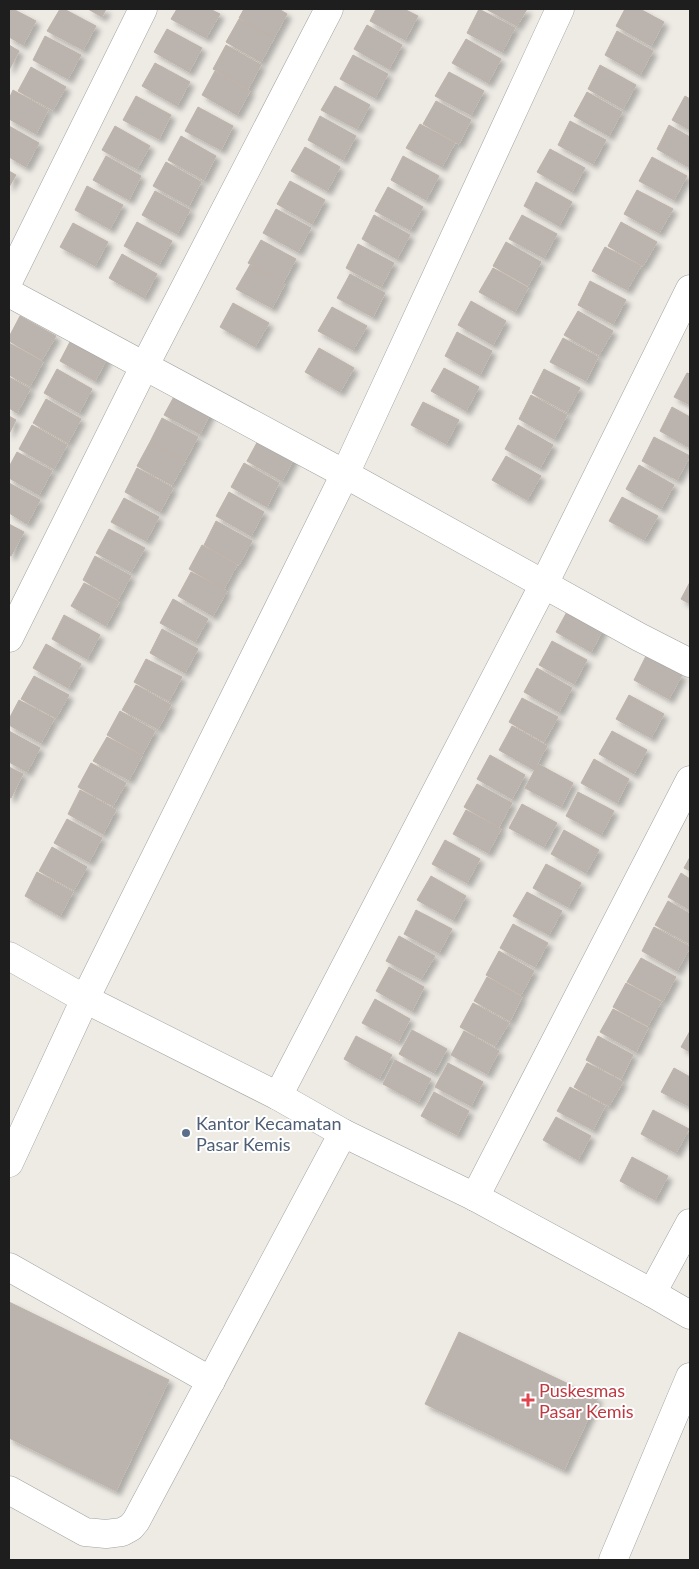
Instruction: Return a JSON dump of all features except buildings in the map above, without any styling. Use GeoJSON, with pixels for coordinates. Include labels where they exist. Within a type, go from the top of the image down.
{"type":"FeatureCollection","features":[{"type":"Feature","properties":{"kind":"street"},"geometry":{"type":"LineString","coordinates":[[9,280],[143,9]]}},
{"type":"Feature","properties":{"kind":"street"},"geometry":{"type":"LineString","coordinates":[[9,638],[144,367],[329,9]]}},
{"type":"Feature","properties":{"kind":"street"},"geometry":{"type":"LineString","coordinates":[[9,1163],[85,999],[345,474],[560,9]]}},
{"type":"Feature","properties":{"kind":"street"},"geometry":{"type":"LineString","coordinates":[[278,1096],[544,584],[690,289]]}},
{"type":"Feature","properties":{"kind":"street"},"geometry":{"type":"LineString","coordinates":[[9,293],[345,474],[639,637],[690,663]]}},
{"type":"Feature","properties":{"kind":"street"},"geometry":{"type":"LineString","coordinates":[[475,1197],[690,780]]}},
{"type":"Feature","properties":{"kind":"street"},"geometry":{"type":"LineString","coordinates":[[9,956],[85,999],[278,1096],[343,1133],[475,1197],[690,1315]]}},
{"type":"Feature","properties":{"kind":"street"},"geometry":{"type":"LineString","coordinates":[[9,1490],[84,1532],[106,1534],[122,1532],[136,1521],[343,1133]]}},
{"type":"Feature","properties":{"kind":"street"},"geometry":{"type":"LineString","coordinates":[[652,1293],[690,1223]]}},
{"type":"Feature","properties":{"kind":"street"},"geometry":{"type":"LineString","coordinates":[[9,1267],[211,1381]]}},
{"type":"Feature","properties":{"kind":"street"},"geometry":{"type":"LineString","coordinates":[[613,1560],[690,1377]]}},
{"type":"Feature","properties":{"kind":"place","name":"Kantor Kecamatan Pasar Kemis"},"geometry":{"type":"Point","coordinates":[186,1133]}},
{"type":"Feature","properties":{"kind":"place","name":"Puskesmas Pasar Kemis"},"geometry":{"type":"Point","coordinates":[528,1400]}}]}
